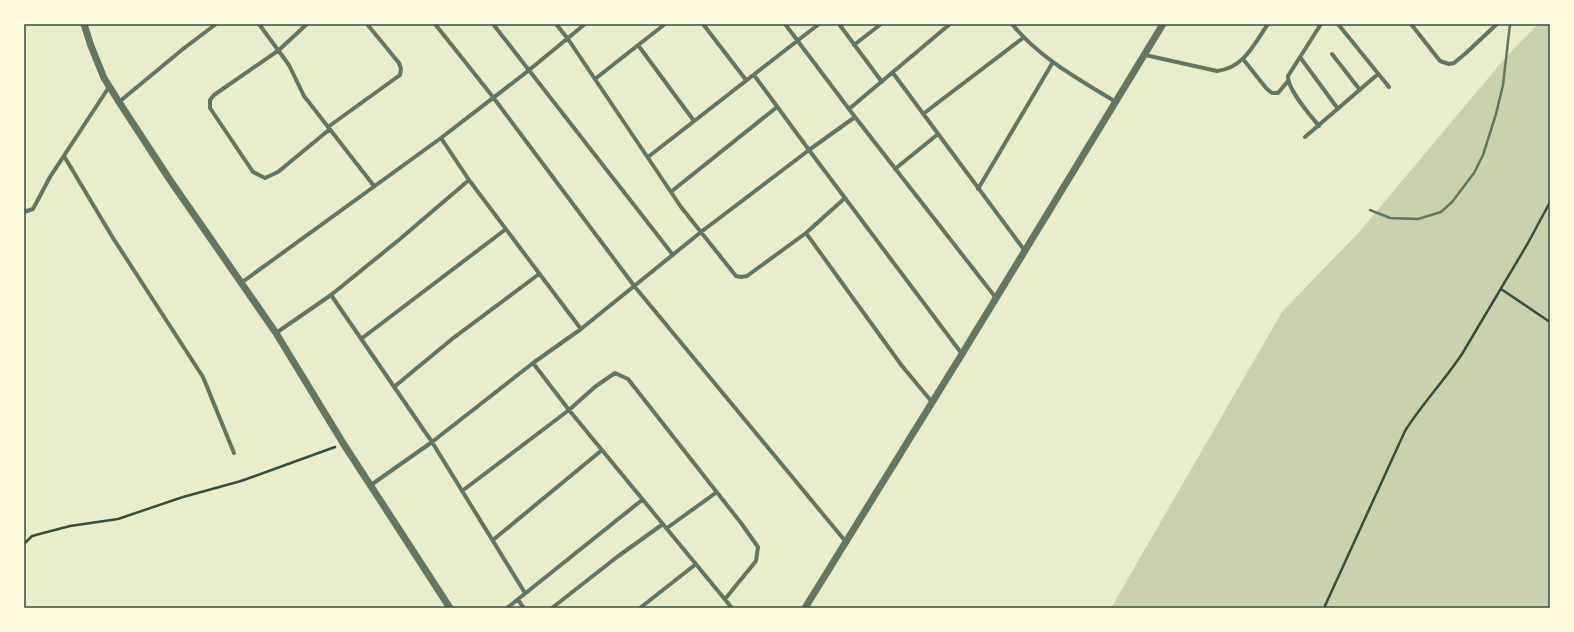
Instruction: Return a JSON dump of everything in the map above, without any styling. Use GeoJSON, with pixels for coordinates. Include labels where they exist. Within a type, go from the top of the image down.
{"type":"FeatureCollection","features":[{"type":"Feature","properties":{"kind":"street"},"geometry":{"type":"LineString","coordinates":[[84,24],[91,46],[109,87],[170,180],[276,333],[343,444],[450,608]]}},
{"type":"Feature","properties":{"kind":"street"},"geometry":{"type":"LineString","coordinates":[[119,102],[178,53],[216,24]]}},
{"type":"Feature","properties":{"kind":"street"},"geometry":{"type":"LineString","coordinates":[[259,24],[289,65],[304,96],[374,186]]}},
{"type":"Feature","properties":{"kind":"street"},"geometry":{"type":"LineString","coordinates":[[307,24],[279,50],[214,95],[210,100],[210,108],[253,172],[265,178],[278,172],[329,128],[400,74],[401,69],[399,63],[367,24]]}},
{"type":"Feature","properties":{"kind":"street"},"geometry":{"type":"LineString","coordinates":[[435,24],[493,97],[635,287],[846,542]]}},
{"type":"Feature","properties":{"kind":"street"},"geometry":{"type":"LineString","coordinates":[[493,24],[528,71],[673,255]]}},
{"type":"Feature","properties":{"kind":"street"},"geometry":{"type":"LineString","coordinates":[[556,24],[568,39],[681,207],[736,276],[747,276],[806,233],[845,198]]}},
{"type":"Feature","properties":{"kind":"street"},"geometry":{"type":"LineString","coordinates":[[241,283],[441,138],[528,71],[585,24]]}},
{"type":"Feature","properties":{"kind":"street"},"geometry":{"type":"LineString","coordinates":[[595,79],[665,24]]}},
{"type":"Feature","properties":{"kind":"street"},"geometry":{"type":"LineString","coordinates":[[703,24],[746,80]]}},
{"type":"Feature","properties":{"kind":"street"},"geometry":{"type":"LineString","coordinates":[[785,24],[855,118],[996,298]]}},
{"type":"Feature","properties":{"kind":"street"},"geometry":{"type":"LineString","coordinates":[[648,157],[819,24]]}},
{"type":"Feature","properties":{"kind":"street"},"geometry":{"type":"LineString","coordinates":[[839,24],[882,82]]}},
{"type":"Feature","properties":{"kind":"street"},"geometry":{"type":"LineString","coordinates":[[854,45],[881,24]]}},
{"type":"Feature","properties":{"kind":"street"},"geometry":{"type":"LineString","coordinates":[[849,109],[950,24]]}},
{"type":"Feature","properties":{"kind":"street"},"geometry":{"type":"LineString","coordinates":[[1012,24],[1023,38],[1053,62],[1116,102]]}},
{"type":"Feature","properties":{"kind":"street"},"geometry":{"type":"LineString","coordinates":[[805,608],[1025,252],[1163,24]]}},
{"type":"Feature","properties":{"kind":"street"},"geometry":{"type":"LineString","coordinates":[[1145,55],[1217,71],[1227,70],[1238,64],[1243,59],[1268,24]]}},
{"type":"Feature","properties":{"kind":"street"},"geometry":{"type":"LineString","coordinates":[[1319,126],[1293,90],[1288,81],[1288,76],[1321,24]]}},
{"type":"Feature","properties":{"kind":"street"},"geometry":{"type":"LineString","coordinates":[[1338,24],[1390,87]]}},
{"type":"Feature","properties":{"kind":"street"},"geometry":{"type":"LineString","coordinates":[[1411,24],[1440,61],[1449,64],[1454,63],[1497,24]]}},
{"type":"Feature","properties":{"kind":"street"},"geometry":{"type":"LineString","coordinates":[[924,114],[1023,38]]}},
{"type":"Feature","properties":{"kind":"street"},"geometry":{"type":"LineString","coordinates":[[638,45],[694,121]]}},
{"type":"Feature","properties":{"kind":"street"},"geometry":{"type":"LineString","coordinates":[[1332,54],[1360,90]]}},
{"type":"Feature","properties":{"kind":"street"},"geometry":{"type":"LineString","coordinates":[[1300,57],[1338,109]]}},
{"type":"Feature","properties":{"kind":"street"},"geometry":{"type":"LineString","coordinates":[[1243,59],[1266,88],[1272,93],[1278,93],[1288,81]]}},
{"type":"Feature","properties":{"kind":"street"},"geometry":{"type":"LineString","coordinates":[[978,189],[1053,62]]}},
{"type":"Feature","properties":{"kind":"street"},"geometry":{"type":"LineString","coordinates":[[893,73],[1025,252]]}},
{"type":"Feature","properties":{"kind":"street"},"geometry":{"type":"LineString","coordinates":[[754,74],[808,150],[962,354]]}},
{"type":"Feature","properties":{"kind":"street"},"geometry":{"type":"LineString","coordinates":[[1305,137],[1378,74]]}},
{"type":"Feature","properties":{"kind":"street"},"geometry":{"type":"LineString","coordinates":[[24,212],[33,209],[50,177],[109,87]]}},
{"type":"Feature","properties":{"kind":"street"},"geometry":{"type":"LineString","coordinates":[[672,192],[777,107]]}},
{"type":"Feature","properties":{"kind":"street"},"geometry":{"type":"LineString","coordinates":[[371,485],[432,442],[533,363],[581,329],[635,287],[701,232],[808,150],[855,118]]}},
{"type":"Feature","properties":{"kind":"street"},"geometry":{"type":"LineString","coordinates":[[896,169],[938,134]]}},
{"type":"Feature","properties":{"kind":"street"},"geometry":{"type":"LineString","coordinates":[[441,138],[469,180],[581,329]]}},
{"type":"Feature","properties":{"kind":"street"},"geometry":{"type":"LineString","coordinates":[[64,156],[113,238],[203,377],[234,453]]}},
{"type":"Feature","properties":{"kind":"street"},"geometry":{"type":"LineString","coordinates":[[276,333],[331,295],[469,180]]}},
{"type":"Feature","properties":{"kind":"street"},"geometry":{"type":"LineString","coordinates":[[361,339],[506,229]]}},
{"type":"Feature","properties":{"kind":"street"},"geometry":{"type":"LineString","coordinates":[[806,233],[902,366],[932,402]]}},
{"type":"Feature","properties":{"kind":"street"},"geometry":{"type":"LineString","coordinates":[[394,387],[452,339],[539,274]]}},
{"type":"Feature","properties":{"kind":"street"},"geometry":{"type":"LineString","coordinates":[[331,295],[432,442],[525,593]]}},
{"type":"Feature","properties":{"kind":"street"},"geometry":{"type":"LineString","coordinates":[[533,363],[642,500],[667,528],[732,608]]}},
{"type":"Feature","properties":{"kind":"street"},"geometry":{"type":"LineString","coordinates":[[462,490],[569,410],[596,386],[615,373],[628,378],[758,547],[756,561],[725,599]]}},
{"type":"Feature","properties":{"kind":"street"},"geometry":{"type":"LineString","coordinates":[[493,540],[602,450]]}},
{"type":"Feature","properties":{"kind":"street"},"geometry":{"type":"LineString","coordinates":[[667,528],[717,492]]}},
{"type":"Feature","properties":{"kind":"street"},"geometry":{"type":"LineString","coordinates":[[507,608],[642,500]]}},
{"type":"Feature","properties":{"kind":"street"},"geometry":{"type":"LineString","coordinates":[[552,608],[663,524]]}},
{"type":"Feature","properties":{"kind":"street"},"geometry":{"type":"LineString","coordinates":[[640,608],[696,564]]}},
{"type":"Feature","properties":{"kind":"street"},"geometry":{"type":"LineString","coordinates":[[518,600],[524,608]]}},
{"type":"Feature","properties":{"kind":"lane"},"geometry":{"type":"LineString","coordinates":[[1370,210],[1390,218],[1418,219],[1440,212],[1456,196],[1474,173],[1488,142],[1503,85],[1510,24]]}},
{"type":"Feature","properties":{"kind":"path"},"geometry":{"type":"LineString","coordinates":[[1324,608],[1405,432],[1426,401],[1451,370],[1502,289],[1550,202]]}},
{"type":"Feature","properties":{"kind":"path"},"geometry":{"type":"LineString","coordinates":[[1502,289],[1550,322]]}},
{"type":"Feature","properties":{"kind":"path"},"geometry":{"type":"LineString","coordinates":[[24,544],[32,536],[70,526],[118,519],[183,497],[241,481],[343,444]]}},
{"type":"Feature","properties":{"kind":"green space"},"geometry":{"type":"Polygon","coordinates":[[[1538,24],[1550,24],[1550,608],[1111,608],[1282,312],[1360,231],[1506,57],[1538,24]]]}}]}
